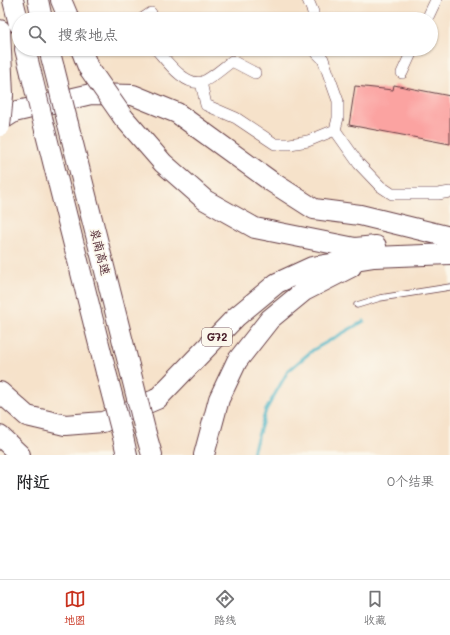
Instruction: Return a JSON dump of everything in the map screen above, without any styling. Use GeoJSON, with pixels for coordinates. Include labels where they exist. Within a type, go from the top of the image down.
{"type":"FeatureCollection","features":[{"type":"Feature","properties":{"kind":"highway"},"geometry":{"type":"LineString","coordinates":[[13,0],[16,12]]}},
{"type":"Feature","properties":{"kind":"highway"},"geometry":{"type":"LineString","coordinates":[[38,0],[41,12]]}},
{"type":"Feature","properties":{"kind":"highway"},"geometry":{"type":"LineString","coordinates":[[61,0],[66,12]]}},
{"type":"Feature","properties":{"kind":"highway"},"geometry":{"type":"LineString","coordinates":[[0,30],[3,96],[0,126]]}},
{"type":"Feature","properties":{"kind":"highway","name":"泉南高速"},"geometry":{"type":"LineString","coordinates":[[27,56],[125,446]]}},
{"type":"Feature","properties":{"kind":"highway","name":"泉南高速"},"geometry":{"type":"LineString","coordinates":[[52,58],[152,455]]}},
{"type":"Feature","properties":{"kind":"highway"},"geometry":{"type":"LineString","coordinates":[[84,58],[123,117],[164,163],[205,200],[255,228],[355,248],[449,246]]}},
{"type":"Feature","properties":{"kind":"highway"},"geometry":{"type":"LineString","coordinates":[[0,121],[14,112],[91,94],[133,96],[177,113],[272,182],[314,209],[360,215],[449,246]]}},
{"type":"Feature","properties":{"kind":"highway","name":"G72"},"geometry":{"type":"LineString","coordinates":[[0,392],[27,416],[65,426],[103,422],[157,399],[236,317],[277,283],[312,267],[449,246]]}},
{"type":"Feature","properties":{"kind":"highway","name":"G72"},"geometry":{"type":"LineString","coordinates":[[204,455],[220,399],[237,361],[270,319],[304,291],[349,267],[449,246]]}},
{"type":"Feature","properties":{"kind":"highway"},"geometry":{"type":"LineString","coordinates":[[0,436],[20,455]]}},
{"type":"Feature","properties":{"kind":"street"},"geometry":{"type":"LineString","coordinates":[[308,0],[312,12]]}},
{"type":"Feature","properties":{"kind":"street"},"geometry":{"type":"LineString","coordinates":[[430,12],[436,0]]}},
{"type":"Feature","properties":{"kind":"street"},"geometry":{"type":"LineString","coordinates":[[162,56],[175,71],[192,83],[201,82],[208,79],[232,61],[255,73]]}},
{"type":"Feature","properties":{"kind":"street"},"geometry":{"type":"LineString","coordinates":[[320,56],[323,59],[338,101],[338,118],[335,130],[359,164],[380,186],[392,194],[438,194],[450,192]]}},
{"type":"Feature","properties":{"kind":"street"},"geometry":{"type":"LineString","coordinates":[[402,73],[410,56]]}},
{"type":"Feature","properties":{"kind":"street"},"geometry":{"type":"LineString","coordinates":[[201,82],[206,105],[236,118],[275,144],[290,144],[308,141],[335,130]]}},
{"type":"Feature","properties":{"kind":"lane"},"geometry":{"type":"LineString","coordinates":[[357,305],[380,298],[450,287]]}},
{"type":"Feature","properties":{"kind":"building"},"geometry":{"type":"Polygon","coordinates":[[[394,85],[450,96],[450,144],[349,125],[355,86],[393,90],[394,85]]]}},
{"type":"Feature","properties":{"kind":"waterway"},"geometry":{"type":"LineString","coordinates":[[253,455],[266,410],[288,371],[313,350],[364,321]]}}]}
